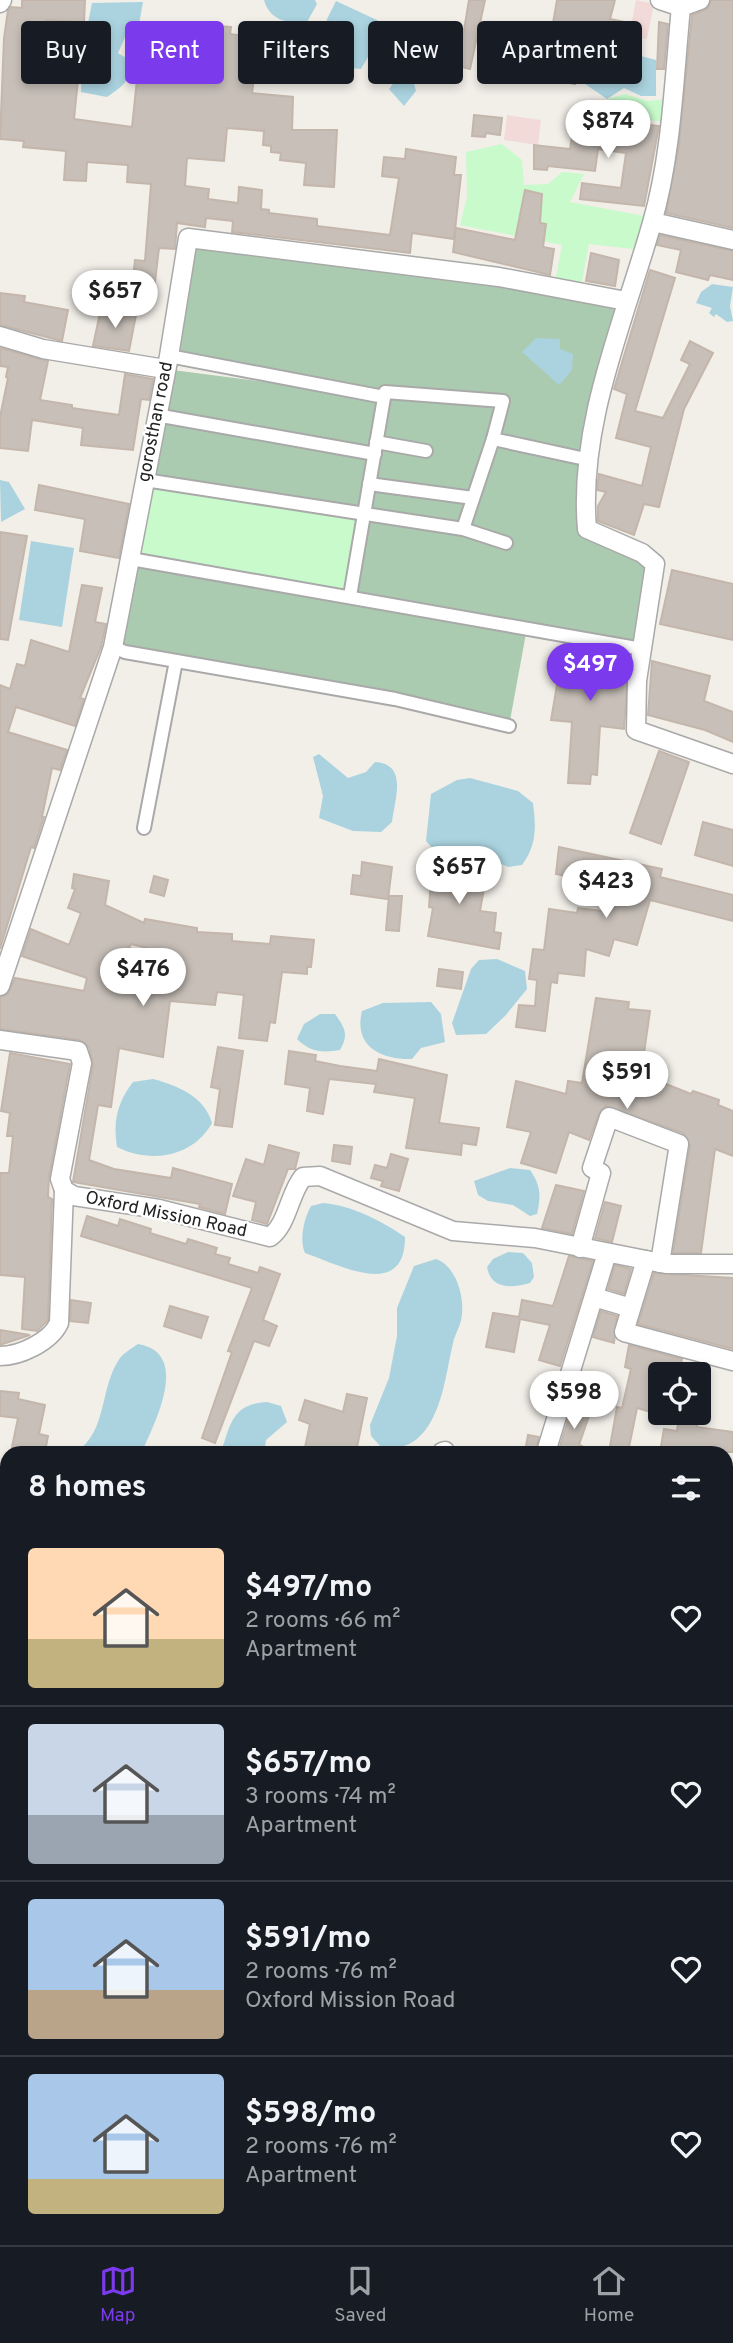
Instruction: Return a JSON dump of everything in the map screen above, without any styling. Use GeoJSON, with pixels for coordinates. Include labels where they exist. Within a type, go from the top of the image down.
{"type":"FeatureCollection","features":[{"type":"Feature","properties":{"kind":"street"},"geometry":{"type":"LineString","coordinates":[[660,0],[681,7],[701,0]]}},
{"type":"Feature","properties":{"kind":"street"},"geometry":{"type":"LineString","coordinates":[[681,7],[668,135],[653,222],[626,300],[595,421],[584,498],[587,529],[642,553],[655,564],[637,681],[636,730],[733,764]]}},
{"type":"Feature","properties":{"kind":"street"},"geometry":{"type":"LineString","coordinates":[[653,222],[733,240]]}},
{"type":"Feature","properties":{"kind":"street","name":"gorosthan road"},"geometry":{"type":"LineString","coordinates":[[0,986],[113,647],[188,238],[499,277],[626,300]]}},
{"type":"Feature","properties":{"kind":"street"},"geometry":{"type":"LineString","coordinates":[[0,336],[43,349],[167,362],[384,397]]}},
{"type":"Feature","properties":{"kind":"street"},"geometry":{"type":"LineString","coordinates":[[350,596],[385,392],[503,401],[463,529]]}},
{"type":"Feature","properties":{"kind":"street"},"geometry":{"type":"LineString","coordinates":[[156,415],[375,448],[426,451]]}},
{"type":"Feature","properties":{"kind":"street"},"geometry":{"type":"LineString","coordinates":[[493,439],[590,460]]}},
{"type":"Feature","properties":{"kind":"street"},"geometry":{"type":"LineString","coordinates":[[145,480],[463,529],[506,542]]}},
{"type":"Feature","properties":{"kind":"street"},"geometry":{"type":"LineString","coordinates":[[369,484],[473,498]]}},
{"type":"Feature","properties":{"kind":"street"},"geometry":{"type":"LineString","coordinates":[[131,559],[642,649]]}},
{"type":"Feature","properties":{"kind":"street"},"geometry":{"type":"LineString","coordinates":[[113,647],[176,661],[395,699],[509,726]]}},
{"type":"Feature","properties":{"kind":"street"},"geometry":{"type":"LineString","coordinates":[[144,828],[176,661]]}},
{"type":"Feature","properties":{"kind":"street","name":"Oxford Mission Road"},"geometry":{"type":"LineString","coordinates":[[0,1040],[78,1051],[82,1063],[60,1179],[64,1190],[74,1196],[159,1209],[270,1237],[278,1231],[293,1190],[303,1177],[320,1176],[453,1231],[535,1238],[653,1262],[733,1265]]}},
{"type":"Feature","properties":{"kind":"street"},"geometry":{"type":"LineString","coordinates":[[580,1248],[601,1173],[592,1168],[609,1117],[679,1144],[653,1262],[631,1308],[624,1332],[733,1361]]}},
{"type":"Feature","properties":{"kind":"street"},"geometry":{"type":"LineString","coordinates":[[0,1356],[12,1356],[45,1339],[55,1331],[59,1323],[64,1190]]}},
{"type":"Feature","properties":{"kind":"street"},"geometry":{"type":"LineString","coordinates":[[548,1446],[607,1254]]}},
{"type":"Feature","properties":{"kind":"street"},"geometry":{"type":"LineString","coordinates":[[594,1297],[631,1308]]}},
{"type":"Feature","properties":{"kind":"shaded area"},"geometry":{"type":"Polygon","coordinates":[[[636,0],[654,4],[647,39],[642,38],[642,21],[632,21],[636,0]]]}},
{"type":"Feature","properties":{"kind":"shaded area"},"geometry":{"type":"Polygon","coordinates":[[[507,115],[541,120],[538,145],[504,140],[507,115]]]}},
{"type":"Feature","properties":{"kind":"green space"},"geometry":{"type":"Polygon","coordinates":[[[625,94],[648,101],[667,99],[663,122],[616,115],[608,99],[625,94]]]}},
{"type":"Feature","properties":{"kind":"green space"},"geometry":{"type":"Polygon","coordinates":[[[502,144],[522,160],[524,185],[548,184],[562,172],[584,174],[570,202],[644,216],[633,249],[589,244],[581,287],[555,282],[562,245],[460,225],[467,197],[466,152],[502,144]]]}},
{"type":"Feature","properties":{"kind":"green space"},"geometry":{"type":"Polygon","coordinates":[[[188,238],[626,301],[590,460],[588,529],[655,564],[642,649],[527,628],[509,726],[113,647],[165,369],[368,395],[169,356],[188,238]],[[503,406],[477,491],[502,441],[503,406]]]}},
{"type":"Feature","properties":{"kind":"green space"},"geometry":{"type":"Polygon","coordinates":[[[145,480],[364,515],[350,596],[131,559],[145,480]]]}},
{"type":"Feature","properties":{"kind":"water"},"geometry":{"type":"Polygon","coordinates":[[[264,0],[315,0],[317,4],[308,21],[280,19],[267,7],[264,0]]]}},
{"type":"Feature","properties":{"kind":"water"},"geometry":{"type":"Polygon","coordinates":[[[336,1],[379,21],[368,21],[368,57],[361,69],[354,68],[354,21],[327,21],[336,1]]]}},
{"type":"Feature","properties":{"kind":"water"},"geometry":{"type":"Polygon","coordinates":[[[143,2],[140,21],[125,21],[125,37],[118,53],[125,57],[125,82],[107,97],[81,92],[81,84],[111,84],[111,21],[88,21],[92,3],[143,2]]]}},
{"type":"Feature","properties":{"kind":"water"},"geometry":{"type":"Polygon","coordinates":[[[642,56],[656,60],[656,96],[641,96],[624,88],[607,99],[585,84],[642,84],[642,56]]]}},
{"type":"Feature","properties":{"kind":"water"},"geometry":{"type":"Polygon","coordinates":[[[393,84],[414,84],[416,91],[404,106],[389,89],[393,84]]]}},
{"type":"Feature","properties":{"kind":"water"},"geometry":{"type":"Polygon","coordinates":[[[712,284],[733,287],[730,306],[733,321],[727,322],[716,314],[714,317],[709,313],[712,308],[696,303],[701,292],[712,284]]]}},
{"type":"Feature","properties":{"kind":"water"},"geometry":{"type":"Polygon","coordinates":[[[536,338],[560,339],[560,349],[573,354],[572,370],[559,385],[522,352],[536,338]]]}},
{"type":"Feature","properties":{"kind":"water"},"geometry":{"type":"Polygon","coordinates":[[[0,480],[9,482],[25,509],[1,522],[0,480]]]}},
{"type":"Feature","properties":{"kind":"water"},"geometry":{"type":"Polygon","coordinates":[[[31,541],[74,548],[62,627],[19,620],[31,541]]]}},
{"type":"Feature","properties":{"kind":"water"},"geometry":{"type":"Polygon","coordinates":[[[319,754],[348,778],[366,772],[375,762],[392,769],[396,776],[397,793],[392,822],[381,832],[353,831],[319,818],[323,796],[313,757],[319,754]]]}},
{"type":"Feature","properties":{"kind":"water"},"geometry":{"type":"Polygon","coordinates":[[[470,778],[518,791],[533,803],[534,835],[522,865],[508,867],[482,855],[437,853],[426,841],[431,794],[457,780],[470,778]]]}},
{"type":"Feature","properties":{"kind":"water"},"geometry":{"type":"Polygon","coordinates":[[[497,959],[525,971],[527,989],[486,1034],[456,1035],[452,1023],[471,969],[479,960],[497,959]]]}},
{"type":"Feature","properties":{"kind":"water"},"geometry":{"type":"Polygon","coordinates":[[[431,1002],[441,1014],[445,1042],[421,1048],[412,1059],[401,1059],[381,1054],[366,1042],[360,1023],[362,1011],[383,1003],[431,1002]]]}},
{"type":"Feature","properties":{"kind":"water"},"geometry":{"type":"Polygon","coordinates":[[[320,1014],[335,1014],[341,1023],[345,1036],[340,1050],[317,1050],[307,1047],[297,1039],[304,1024],[320,1014]]]}},
{"type":"Feature","properties":{"kind":"water"},"geometry":{"type":"Polygon","coordinates":[[[153,1079],[189,1093],[203,1106],[212,1123],[204,1134],[183,1150],[157,1156],[117,1147],[116,1129],[120,1105],[133,1082],[153,1079]]]}},
{"type":"Feature","properties":{"kind":"water"},"geometry":{"type":"Polygon","coordinates":[[[510,1168],[530,1170],[534,1176],[539,1191],[537,1214],[530,1216],[513,1205],[488,1201],[478,1195],[474,1181],[510,1168]]]}},
{"type":"Feature","properties":{"kind":"water"},"geometry":{"type":"Polygon","coordinates":[[[323,1203],[366,1215],[405,1237],[402,1257],[394,1268],[383,1273],[368,1274],[305,1253],[302,1236],[306,1217],[311,1206],[323,1203]]]}},
{"type":"Feature","properties":{"kind":"water"},"geometry":{"type":"Polygon","coordinates":[[[508,1252],[523,1253],[532,1263],[534,1277],[530,1283],[503,1286],[493,1280],[487,1267],[493,1259],[508,1252]]]}},
{"type":"Feature","properties":{"kind":"water"},"geometry":{"type":"Polygon","coordinates":[[[436,1259],[448,1267],[460,1290],[461,1320],[438,1406],[426,1430],[417,1439],[403,1446],[380,1446],[371,1436],[370,1425],[389,1378],[397,1336],[397,1308],[414,1266],[436,1259]]]}},
{"type":"Feature","properties":{"kind":"water"},"geometry":{"type":"Polygon","coordinates":[[[138,1344],[154,1350],[163,1361],[166,1375],[160,1408],[145,1446],[83,1446],[98,1421],[113,1370],[126,1352],[138,1344]]]}},
{"type":"Feature","properties":{"kind":"water"},"geometry":{"type":"Polygon","coordinates":[[[267,1402],[281,1406],[287,1422],[266,1440],[265,1446],[223,1446],[235,1417],[246,1407],[267,1402]]]}},
{"type":"Feature","properties":{"kind":"building"},"geometry":{"type":"Polygon","coordinates":[[[22,0],[85,0],[84,21],[21,21],[21,84],[78,84],[74,119],[132,127],[137,84],[224,84],[224,27],[231,27],[230,34],[238,35],[238,84],[253,84],[252,93],[293,97],[292,130],[337,130],[334,187],[304,185],[306,163],[280,160],[281,153],[271,152],[271,146],[263,145],[264,131],[227,128],[224,161],[187,158],[185,186],[209,189],[208,199],[238,203],[239,187],[262,190],[261,209],[269,210],[269,213],[317,219],[317,226],[390,235],[399,178],[382,176],[384,157],[405,159],[406,149],[456,157],[454,175],[461,175],[454,239],[412,233],[410,253],[232,232],[233,221],[206,218],[205,227],[177,223],[175,249],[159,248],[154,290],[132,287],[135,260],[145,261],[151,184],[127,182],[128,165],[87,162],[86,181],[64,180],[66,151],[23,147],[24,141],[0,139],[4,38],[8,10],[11,7],[22,8],[22,0]]]}},
{"type":"Feature","properties":{"kind":"building"},"geometry":{"type":"Polygon","coordinates":[[[469,0],[485,0],[480,21],[477,21],[477,37],[470,69],[463,67],[463,36],[469,0]]]}},
{"type":"Feature","properties":{"kind":"building"},"geometry":{"type":"Polygon","coordinates":[[[557,0],[615,0],[610,19],[620,21],[553,21],[557,0]]]}},
{"type":"Feature","properties":{"kind":"building"},"geometry":{"type":"Polygon","coordinates":[[[711,0],[733,0],[733,228],[666,213],[679,144],[692,15],[708,8],[711,0]]]}},
{"type":"Feature","properties":{"kind":"building"},"geometry":{"type":"Polygon","coordinates":[[[659,22],[668,24],[664,69],[657,69],[659,22]]]}},
{"type":"Feature","properties":{"kind":"building"},"geometry":{"type":"Polygon","coordinates":[[[474,115],[502,118],[500,135],[486,133],[485,137],[472,136],[474,115]]]}},
{"type":"Feature","properties":{"kind":"building"},"geometry":{"type":"Polygon","coordinates":[[[608,120],[659,126],[644,206],[580,199],[582,183],[621,188],[626,153],[598,149],[595,171],[548,166],[547,170],[534,169],[534,145],[570,149],[573,131],[606,135],[608,120]]]}},
{"type":"Feature","properties":{"kind":"building"},"geometry":{"type":"Polygon","coordinates":[[[525,190],[542,194],[540,223],[546,224],[543,247],[554,249],[550,275],[453,252],[456,228],[515,240],[525,190]]]}},
{"type":"Feature","properties":{"kind":"building"},"geometry":{"type":"Polygon","coordinates":[[[660,235],[733,251],[733,280],[710,275],[708,280],[676,272],[681,250],[657,245],[660,235]]]}},
{"type":"Feature","properties":{"kind":"building"},"geometry":{"type":"Polygon","coordinates":[[[591,253],[619,260],[615,286],[586,281],[591,253]]]}},
{"type":"Feature","properties":{"kind":"building"},"geometry":{"type":"Polygon","coordinates":[[[650,270],[675,278],[635,411],[663,418],[690,364],[681,360],[690,341],[713,353],[684,409],[659,507],[644,504],[634,535],[598,521],[598,506],[606,492],[597,490],[599,474],[642,486],[651,447],[616,438],[627,394],[614,389],[650,270]]]}},
{"type":"Feature","properties":{"kind":"building"},"geometry":{"type":"Polygon","coordinates":[[[0,293],[25,296],[24,302],[68,310],[62,341],[0,325],[0,293]]]}},
{"type":"Feature","properties":{"kind":"building"},"geometry":{"type":"Polygon","coordinates":[[[101,308],[136,315],[129,351],[93,346],[101,308]]]}},
{"type":"Feature","properties":{"kind":"building"},"geometry":{"type":"Polygon","coordinates":[[[0,348],[48,361],[40,400],[72,405],[72,408],[119,415],[125,374],[153,379],[149,400],[141,399],[133,450],[81,445],[83,428],[32,420],[28,451],[0,448],[0,417],[8,367],[0,366],[0,348]]]}},
{"type":"Feature","properties":{"kind":"building"},"geometry":{"type":"Polygon","coordinates":[[[39,485],[129,504],[119,558],[80,551],[85,519],[35,510],[39,485]]]}},
{"type":"Feature","properties":{"kind":"building"},"geometry":{"type":"Polygon","coordinates":[[[0,532],[27,536],[8,640],[0,639],[0,532]]]}},
{"type":"Feature","properties":{"kind":"building"},"geometry":{"type":"Polygon","coordinates":[[[672,570],[733,584],[733,640],[660,624],[672,570]]]}},
{"type":"Feature","properties":{"kind":"building"},"geometry":{"type":"Polygon","coordinates":[[[82,585],[102,588],[95,622],[106,624],[101,647],[80,698],[84,699],[75,726],[16,707],[8,732],[67,750],[60,770],[52,768],[44,817],[34,848],[31,847],[0,949],[0,685],[10,689],[17,664],[25,666],[31,640],[69,652],[82,585]]]}},
{"type":"Feature","properties":{"kind":"building"},"geometry":{"type":"Polygon","coordinates":[[[564,644],[629,656],[624,729],[600,726],[597,775],[591,774],[590,784],[568,783],[572,722],[551,720],[564,644]]]}},
{"type":"Feature","properties":{"kind":"building"},"geometry":{"type":"Polygon","coordinates":[[[652,661],[710,676],[704,701],[733,712],[733,742],[705,730],[648,715],[652,661]]]}},
{"type":"Feature","properties":{"kind":"building"},"geometry":{"type":"Polygon","coordinates":[[[659,751],[689,762],[661,844],[630,833],[659,751]]]}},
{"type":"Feature","properties":{"kind":"building"},"geometry":{"type":"Polygon","coordinates":[[[703,822],[733,830],[733,866],[695,855],[703,822]]]}},
{"type":"Feature","properties":{"kind":"building"},"geometry":{"type":"Polygon","coordinates":[[[559,847],[662,869],[660,877],[733,895],[733,921],[650,900],[637,945],[614,939],[609,956],[586,949],[584,976],[558,973],[557,983],[551,982],[545,1031],[516,1027],[519,1005],[535,1006],[537,980],[529,979],[533,949],[544,950],[549,909],[577,913],[578,908],[602,911],[610,885],[556,874],[559,847]]]}},
{"type":"Feature","properties":{"kind":"building"},"geometry":{"type":"Polygon","coordinates":[[[433,855],[457,857],[456,866],[467,867],[466,879],[485,882],[480,911],[496,913],[494,932],[501,933],[499,949],[428,936],[433,908],[429,907],[433,855]]]}},
{"type":"Feature","properties":{"kind":"building"},"geometry":{"type":"Polygon","coordinates":[[[362,862],[392,867],[388,899],[351,894],[353,875],[361,876],[362,862]]]}},
{"type":"Feature","properties":{"kind":"building"},"geometry":{"type":"Polygon","coordinates":[[[74,874],[109,881],[105,905],[144,923],[145,919],[197,928],[197,932],[232,934],[232,941],[270,944],[271,936],[314,940],[311,967],[307,967],[307,974],[282,972],[275,1023],[270,1022],[267,1041],[239,1038],[244,995],[217,992],[215,1005],[170,1001],[163,1057],[119,1048],[111,1107],[98,1105],[89,1160],[114,1169],[171,1178],[173,1168],[232,1184],[225,1214],[199,1207],[200,1204],[73,1182],[93,1065],[89,1047],[80,1040],[0,1029],[0,997],[8,994],[15,978],[84,991],[87,978],[22,956],[31,929],[69,945],[81,913],[68,908],[75,889],[72,888],[74,874]],[[131,944],[119,970],[157,984],[160,951],[131,944]]]}},
{"type":"Feature","properties":{"kind":"building"},"geometry":{"type":"Polygon","coordinates":[[[154,876],[168,880],[164,896],[150,892],[154,876]]]}},
{"type":"Feature","properties":{"kind":"building"},"geometry":{"type":"Polygon","coordinates":[[[389,896],[402,896],[399,931],[386,930],[389,896]]]}},
{"type":"Feature","properties":{"kind":"building"},"geometry":{"type":"Polygon","coordinates":[[[439,969],[463,972],[461,989],[437,986],[439,969]]]}},
{"type":"Feature","properties":{"kind":"building"},"geometry":{"type":"Polygon","coordinates":[[[596,998],[629,1002],[628,1009],[650,1011],[641,1074],[691,1094],[693,1091],[719,1100],[718,1105],[733,1111],[733,1156],[715,1149],[701,1253],[673,1253],[690,1146],[683,1133],[606,1106],[599,1113],[589,1140],[569,1132],[556,1173],[521,1163],[531,1132],[507,1127],[516,1081],[566,1094],[568,1081],[582,1083],[596,998]]]}},
{"type":"Feature","properties":{"kind":"building"},"geometry":{"type":"Polygon","coordinates":[[[218,1047],[243,1051],[232,1127],[215,1125],[220,1089],[211,1087],[218,1047]]]}},
{"type":"Feature","properties":{"kind":"building"},"geometry":{"type":"Polygon","coordinates":[[[289,1051],[316,1055],[315,1061],[340,1066],[377,1071],[379,1059],[447,1075],[439,1123],[479,1128],[476,1145],[462,1143],[461,1155],[406,1148],[415,1098],[374,1092],[376,1084],[329,1079],[323,1114],[307,1111],[310,1088],[285,1084],[289,1051]]]}},
{"type":"Feature","properties":{"kind":"building"},"geometry":{"type":"Polygon","coordinates":[[[10,1053],[70,1064],[49,1177],[48,1197],[52,1199],[48,1320],[37,1331],[22,1329],[25,1277],[0,1275],[0,1173],[9,1173],[13,1136],[7,1136],[10,1113],[1,1111],[10,1053]]]}},
{"type":"Feature","properties":{"kind":"building"},"geometry":{"type":"Polygon","coordinates":[[[269,1145],[299,1153],[295,1169],[288,1169],[267,1224],[252,1220],[256,1202],[233,1196],[246,1159],[264,1165],[269,1145]]]}},
{"type":"Feature","properties":{"kind":"building"},"geometry":{"type":"Polygon","coordinates":[[[334,1145],[352,1147],[350,1164],[332,1161],[334,1145]]]}},
{"type":"Feature","properties":{"kind":"building"},"geometry":{"type":"Polygon","coordinates":[[[391,1154],[408,1159],[399,1191],[381,1186],[383,1181],[371,1178],[375,1165],[387,1168],[391,1154]]]}},
{"type":"Feature","properties":{"kind":"building"},"geometry":{"type":"Polygon","coordinates":[[[556,1185],[584,1191],[572,1234],[542,1228],[556,1185]]]}},
{"type":"Feature","properties":{"kind":"building"},"geometry":{"type":"Polygon","coordinates":[[[605,1202],[621,1206],[612,1242],[595,1238],[605,1202]]]}},
{"type":"Feature","properties":{"kind":"building"},"geometry":{"type":"Polygon","coordinates":[[[87,1216],[118,1226],[120,1219],[151,1229],[150,1233],[186,1244],[188,1239],[217,1248],[215,1254],[230,1258],[228,1264],[258,1273],[260,1267],[280,1274],[263,1320],[277,1326],[269,1346],[254,1341],[215,1443],[202,1438],[232,1352],[228,1351],[252,1288],[81,1236],[87,1216]]]}},
{"type":"Feature","properties":{"kind":"building"},"geometry":{"type":"Polygon","coordinates":[[[569,1256],[593,1261],[560,1366],[539,1360],[550,1325],[520,1319],[514,1352],[486,1347],[493,1313],[519,1317],[522,1300],[553,1306],[569,1256]]]}},
{"type":"Feature","properties":{"kind":"building"},"geometry":{"type":"Polygon","coordinates":[[[615,1265],[631,1269],[624,1294],[608,1289],[615,1265]]]}},
{"type":"Feature","properties":{"kind":"building"},"geometry":{"type":"Polygon","coordinates":[[[654,1273],[733,1278],[733,1349],[638,1324],[654,1273]]]}},
{"type":"Feature","properties":{"kind":"building"},"geometry":{"type":"Polygon","coordinates":[[[71,1300],[91,1303],[88,1323],[70,1321],[71,1300]]]}},
{"type":"Feature","properties":{"kind":"building"},"geometry":{"type":"Polygon","coordinates":[[[170,1306],[208,1317],[201,1338],[164,1326],[170,1306]]]}},
{"type":"Feature","properties":{"kind":"building"},"geometry":{"type":"Polygon","coordinates":[[[601,1311],[617,1316],[614,1343],[593,1337],[601,1311]]]}},
{"type":"Feature","properties":{"kind":"building"},"geometry":{"type":"Polygon","coordinates":[[[0,1330],[30,1335],[0,1345],[0,1330]]]}},
{"type":"Feature","properties":{"kind":"building"},"geometry":{"type":"Polygon","coordinates":[[[629,1345],[682,1359],[681,1362],[648,1362],[648,1411],[637,1408],[629,1446],[610,1446],[617,1407],[622,1408],[631,1369],[625,1367],[629,1345]]]}},
{"type":"Feature","properties":{"kind":"building"},"geometry":{"type":"Polygon","coordinates":[[[0,1391],[19,1393],[18,1399],[45,1405],[39,1434],[48,1436],[46,1446],[12,1446],[18,1418],[0,1416],[0,1391]]]}},
{"type":"Feature","properties":{"kind":"building"},"geometry":{"type":"Polygon","coordinates":[[[347,1394],[367,1398],[357,1446],[305,1446],[310,1424],[299,1420],[305,1400],[343,1412],[347,1394]]]}},
{"type":"Feature","properties":{"kind":"building"},"geometry":{"type":"Polygon","coordinates":[[[572,1407],[590,1413],[579,1445],[582,1446],[560,1446],[572,1407]]]}},
{"type":"Feature","properties":{"kind":"building"},"geometry":{"type":"Polygon","coordinates":[[[678,1425],[697,1425],[733,1432],[733,1446],[661,1446],[664,1429],[677,1431],[678,1425]]]}},
{"type":"Feature","properties":{"kind":"building"},"geometry":{"type":"Polygon","coordinates":[[[528,1435],[539,1437],[537,1446],[526,1446],[528,1435]]]}}]}
